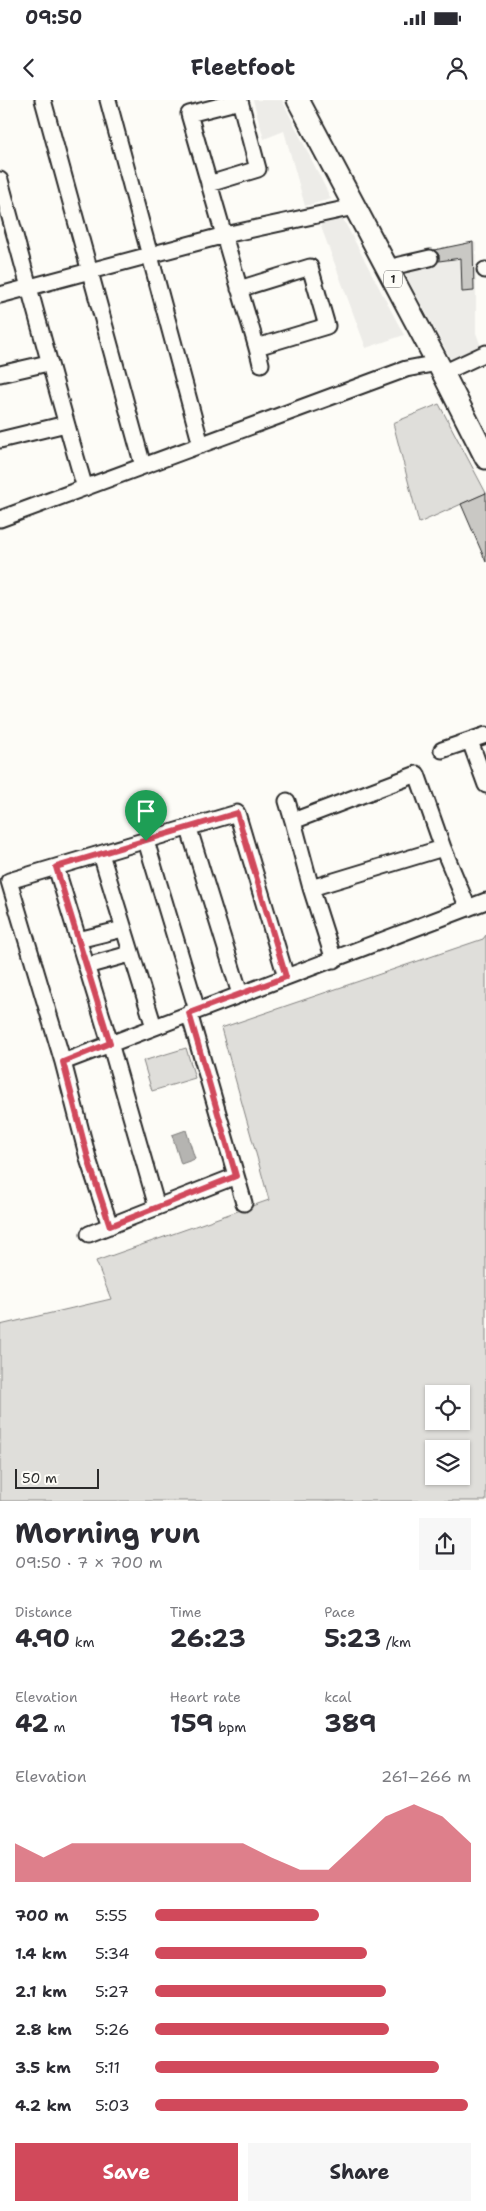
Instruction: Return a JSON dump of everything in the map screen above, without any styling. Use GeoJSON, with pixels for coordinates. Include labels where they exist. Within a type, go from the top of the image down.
{"type":"FeatureCollection","features":[{"type":"Feature","properties":{"kind":"highway","name":"1"},"geometry":{"type":"LineString","coordinates":[[298,100],[486,458]]}},
{"type":"Feature","properties":{"kind":"street"},"geometry":{"type":"LineString","coordinates":[[43,100],[143,466]]}},
{"type":"Feature","properties":{"kind":"street"},"geometry":{"type":"LineString","coordinates":[[108,100],[201,445]]}},
{"type":"Feature","properties":{"kind":"street"},"geometry":{"type":"LineString","coordinates":[[209,184],[258,168],[240,101],[189,114],[209,184],[225,235],[261,364]]}},
{"type":"Feature","properties":{"kind":"street"},"geometry":{"type":"LineString","coordinates":[[0,180],[30,287],[48,363],[84,488]]}},
{"type":"Feature","properties":{"kind":"street"},"geometry":{"type":"LineString","coordinates":[[0,295],[225,235],[354,207]]}},
{"type":"Feature","properties":{"kind":"street"},"geometry":{"type":"LineString","coordinates":[[387,268],[430,258]]}},
{"type":"Feature","properties":{"kind":"street"},"geometry":{"type":"LineString","coordinates":[[239,289],[310,268],[327,326],[257,347]]}},
{"type":"Feature","properties":{"kind":"street"},"geometry":{"type":"LineString","coordinates":[[0,519],[406,369],[440,368],[486,353]]}},
{"type":"Feature","properties":{"kind":"street"},"geometry":{"type":"LineString","coordinates":[[0,374],[48,363]]}},
{"type":"Feature","properties":{"kind":"street"},"geometry":{"type":"LineString","coordinates":[[0,440],[66,424]]}},
{"type":"Feature","properties":{"kind":"street"},"geometry":{"type":"LineString","coordinates":[[442,750],[486,735]]}},
{"type":"Feature","properties":{"kind":"street"},"geometry":{"type":"LineString","coordinates":[[470,741],[486,785]]}},
{"type":"Feature","properties":{"kind":"street"},"geometry":{"type":"LineString","coordinates":[[293,821],[417,774],[443,848],[468,908]]}},
{"type":"Feature","properties":{"kind":"street"},"geometry":{"type":"LineString","coordinates":[[287,801],[311,888],[334,960]]}},
{"type":"Feature","properties":{"kind":"street"},"geometry":{"type":"LineString","coordinates":[[110,1226],[89,1162],[63,1062],[9,881],[237,813],[286,977]]}},
{"type":"Feature","properties":{"kind":"street"},"geometry":{"type":"LineString","coordinates":[[188,829],[240,994]]}},
{"type":"Feature","properties":{"kind":"street"},"geometry":{"type":"LineString","coordinates":[[146,841],[244,1203]]}},
{"type":"Feature","properties":{"kind":"street"},"geometry":{"type":"LineString","coordinates":[[311,888],[443,848]]}},
{"type":"Feature","properties":{"kind":"street"},"geometry":{"type":"LineString","coordinates":[[101,854],[130,954],[154,1027]]}},
{"type":"Feature","properties":{"kind":"street"},"geometry":{"type":"LineString","coordinates":[[56,867],[110,1043],[156,1207]]}},
{"type":"Feature","properties":{"kind":"street"},"geometry":{"type":"LineString","coordinates":[[63,1062],[486,901]]}},
{"type":"Feature","properties":{"kind":"street"},"geometry":{"type":"LineString","coordinates":[[78,940],[123,929]]}},
{"type":"Feature","properties":{"kind":"street"},"geometry":{"type":"LineString","coordinates":[[86,966],[130,954]]}},
{"type":"Feature","properties":{"kind":"street"},"geometry":{"type":"LineString","coordinates":[[89,1234],[236,1176]]}},
{"type":"Feature","properties":{"kind":"shaded area"},"geometry":{"type":"Polygon","coordinates":[[[253,100],[282,100],[331,199],[305,206],[284,131],[264,139],[253,100]]]}},
{"type":"Feature","properties":{"kind":"shaded area"},"geometry":{"type":"Polygon","coordinates":[[[342,217],[404,335],[366,348],[320,224],[342,217]]]}},
{"type":"Feature","properties":{"kind":"shaded area"},"geometry":{"type":"Polygon","coordinates":[[[476,243],[476,333],[482,349],[452,361],[395,255],[476,243]]]}},
{"type":"Feature","properties":{"kind":"shaded area"},"geometry":{"type":"Polygon","coordinates":[[[439,404],[486,493],[419,523],[393,423],[439,404]]]}},
{"type":"Feature","properties":{"kind":"shaded area"},"geometry":{"type":"Polygon","coordinates":[[[486,935],[486,1501],[0,1501],[0,1325],[111,1299],[96,1261],[269,1200],[221,1028],[483,939],[486,935]]]}},
{"type":"Feature","properties":{"kind":"shaded area"},"geometry":{"type":"Polygon","coordinates":[[[186,1048],[195,1078],[152,1091],[143,1061],[186,1048]]]}},
{"type":"Feature","properties":{"kind":"shaded area"},"geometry":{"type":"Polygon","coordinates":[[[186,1130],[195,1159],[181,1164],[172,1135],[186,1130]]]}},
{"type":"Feature","properties":{"kind":"building"},"geometry":{"type":"Polygon","coordinates":[[[473,242],[474,291],[462,292],[461,258],[439,261],[439,255],[434,250],[473,242]]]}},
{"type":"Feature","properties":{"kind":"building"},"geometry":{"type":"Polygon","coordinates":[[[486,493],[486,562],[461,504],[486,493]]]}},
{"type":"Feature","properties":{"kind":"route"},"geometry":{"type":"LineString","coordinates":[[237,813],[286,977],[189,1013],[236,1176],[110,1226],[89,1162],[63,1062],[110,1043],[56,867],[146,841],[237,813]]}}]}
